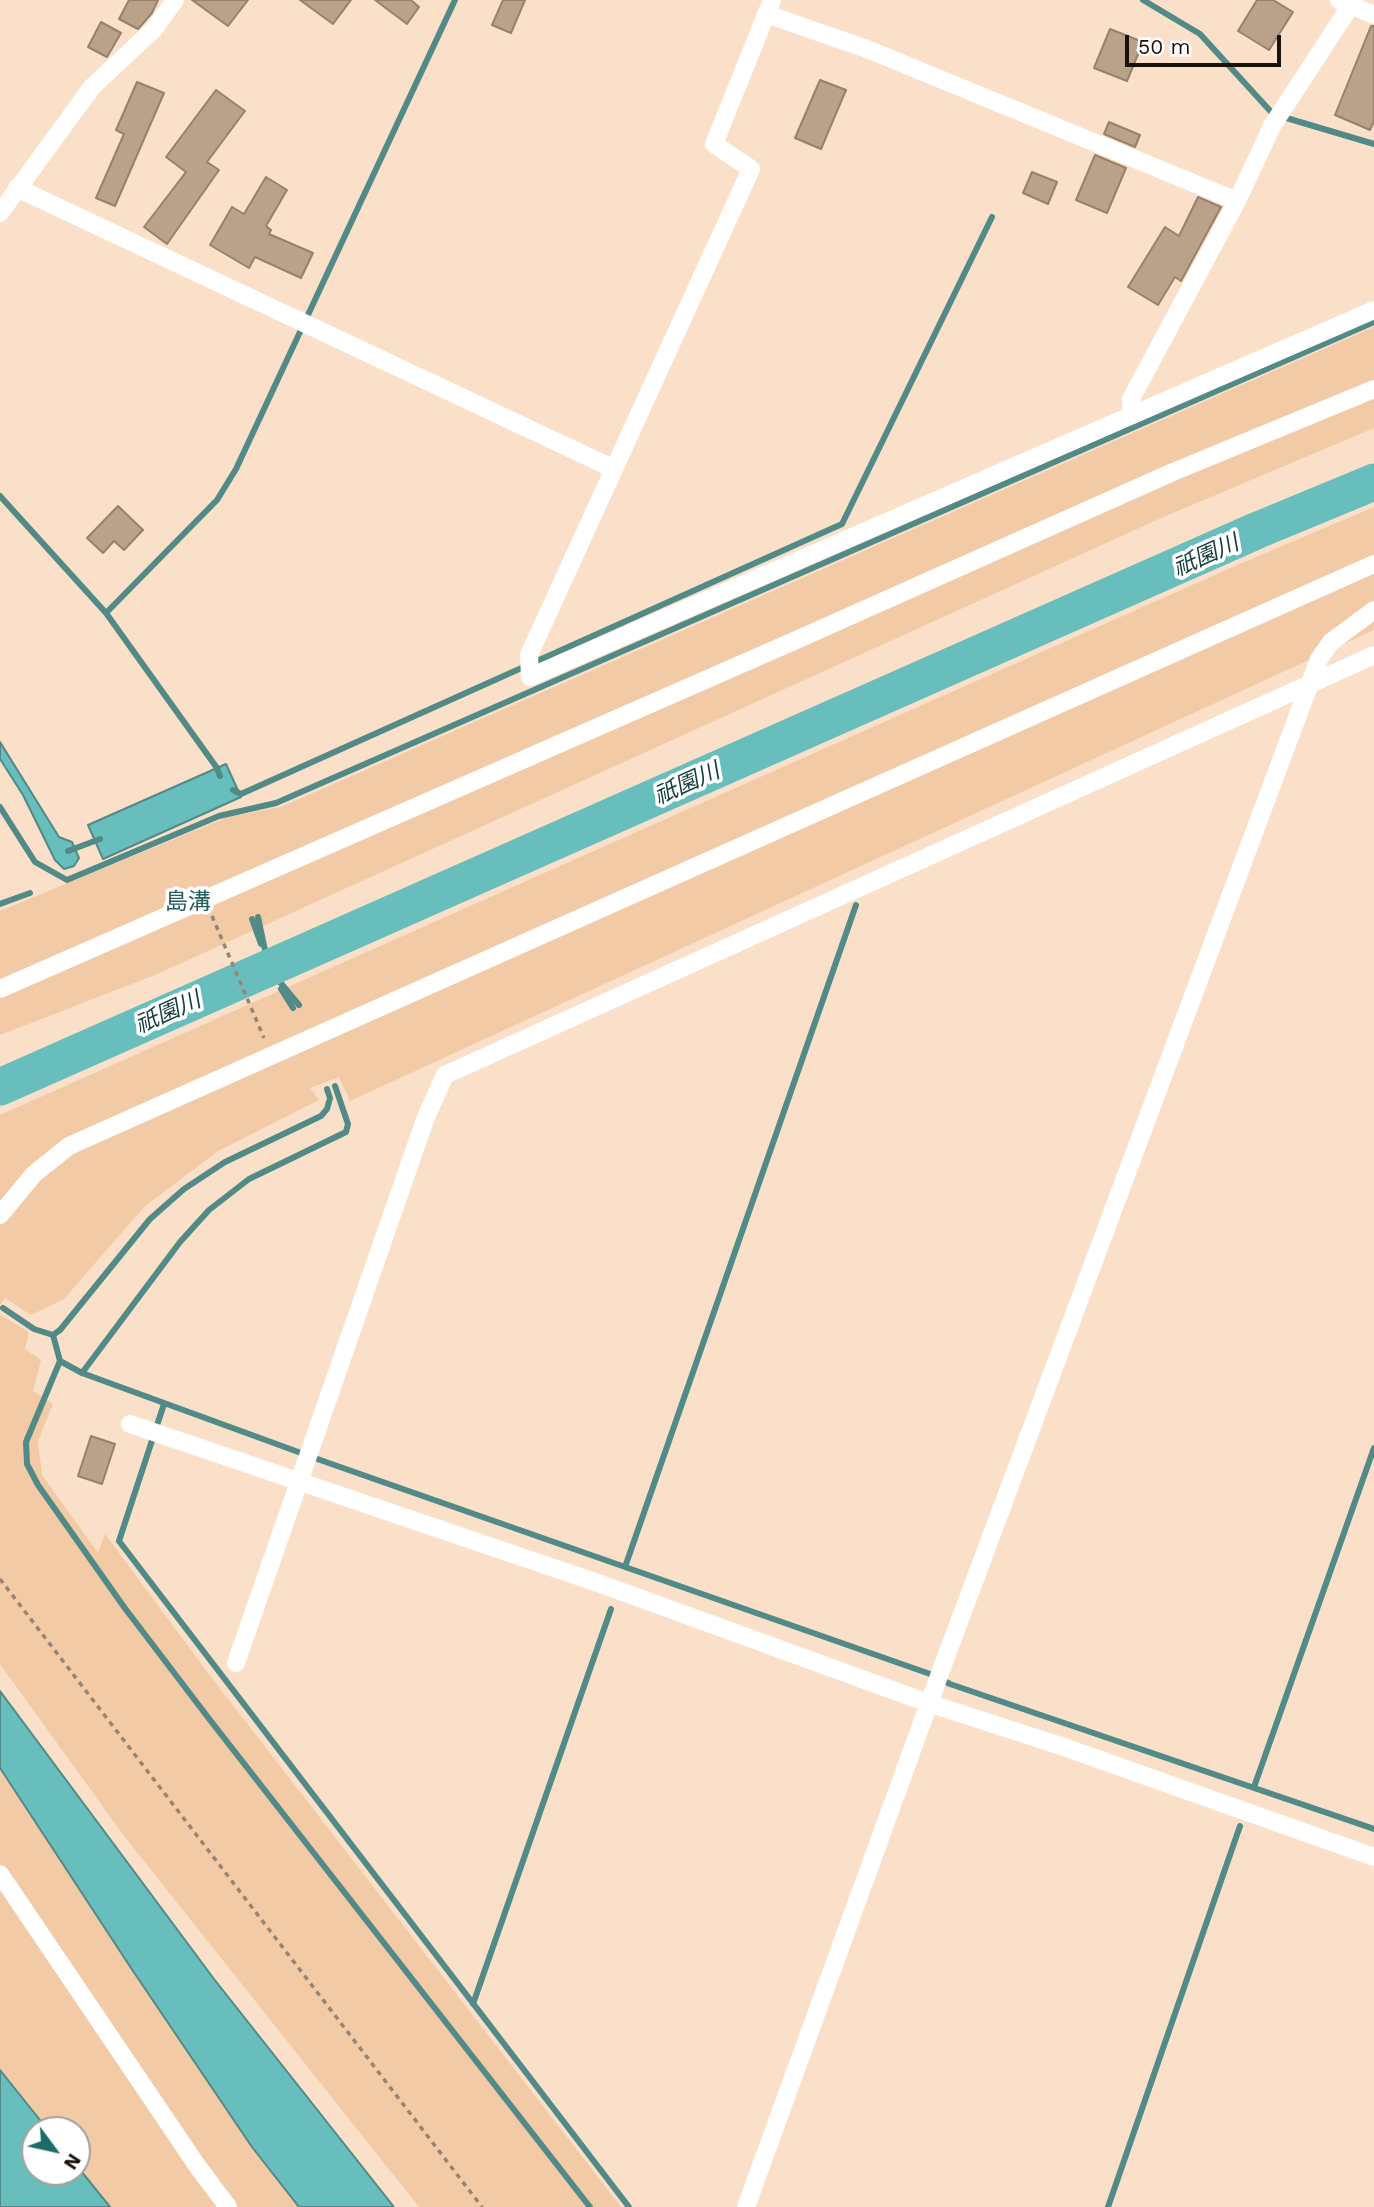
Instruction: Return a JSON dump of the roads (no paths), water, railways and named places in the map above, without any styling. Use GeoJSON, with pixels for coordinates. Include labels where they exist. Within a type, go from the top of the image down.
{"type":"FeatureCollection","features":[{"type":"Feature","properties":{"kind":"street"},"geometry":{"type":"LineString","coordinates":[[0,213],[92,87],[154,29],[175,0]]}},
{"type":"Feature","properties":{"kind":"street"},"geometry":{"type":"LineString","coordinates":[[1132,415],[1130,399],[1237,201],[1272,126],[1345,2],[1374,15]]}},
{"type":"Feature","properties":{"kind":"street"},"geometry":{"type":"LineString","coordinates":[[1237,201],[769,7],[714,144],[751,169],[528,654],[530,677],[1374,310]]}},
{"type":"Feature","properties":{"kind":"street"},"geometry":{"type":"LineString","coordinates":[[17,188],[612,468]]}},
{"type":"Feature","properties":{"kind":"street"},"geometry":{"type":"LineString","coordinates":[[0,989],[1173,472],[1374,388]]}},
{"type":"Feature","properties":{"kind":"street"},"geometry":{"type":"LineString","coordinates":[[0,1216],[34,1174],[69,1146],[1374,564]]}},
{"type":"Feature","properties":{"kind":"street"},"geometry":{"type":"LineString","coordinates":[[746,2207],[928,1703],[1319,659],[1331,642],[1374,610]]}},
{"type":"Feature","properties":{"kind":"street"},"geometry":{"type":"LineString","coordinates":[[236,1663],[426,1117],[445,1075],[1374,655]]}},
{"type":"Feature","properties":{"kind":"street"},"geometry":{"type":"LineString","coordinates":[[130,1424],[598,1583],[928,1703],[1061,1746],[1374,1857]]}},
{"type":"Feature","properties":{"kind":"street"},"geometry":{"type":"LineString","coordinates":[[0,1874],[198,2167],[228,2207]]}},
{"type":"Feature","properties":{"kind":"water"},"geometry":{"type":"Polygon","coordinates":[[[0,742],[59,837],[72,842],[79,858],[74,866],[64,869],[55,860],[23,795],[0,759],[0,742]]]}},
{"type":"Feature","properties":{"kind":"water"},"geometry":{"type":"Polygon","coordinates":[[[226,764],[241,797],[103,859],[88,825],[226,764]]]}},
{"type":"Feature","properties":{"kind":"water"},"geometry":{"type":"Polygon","coordinates":[[[0,1691],[214,1979],[394,2207],[299,2207],[252,2147],[0,1768],[0,1691]]]}},
{"type":"Feature","properties":{"kind":"water"},"geometry":{"type":"Polygon","coordinates":[[[0,2070],[37,2116],[21,2116],[21,2186],[91,2186],[91,2183],[110,2207],[0,2207],[0,2070]]]}},
{"type":"Feature","properties":{"kind":"waterway"},"geometry":{"type":"LineString","coordinates":[[106,613],[217,500],[236,469],[455,0]]}},
{"type":"Feature","properties":{"kind":"waterway"},"geometry":{"type":"LineString","coordinates":[[1143,0],[1200,34],[1273,114],[1374,144]]}},
{"type":"Feature","properties":{"kind":"waterway"},"geometry":{"type":"LineString","coordinates":[[233,790],[241,794],[842,524],[992,217]]}},
{"type":"Feature","properties":{"kind":"waterway"},"geometry":{"type":"LineString","coordinates":[[0,807],[35,862],[67,880],[219,816],[276,803],[1374,322]]}},
{"type":"Feature","properties":{"kind":"waterway","name":"祇園川"},"geometry":{"type":"LineString","coordinates":[[0,1087],[1258,530],[1374,482]]}},
{"type":"Feature","properties":{"kind":"waterway"},"geometry":{"type":"LineString","coordinates":[[0,496],[106,613],[217,768],[220,776]]}},
{"type":"Feature","properties":{"kind":"waterway"},"geometry":{"type":"LineString","coordinates":[[68,851],[100,839]]}},
{"type":"Feature","properties":{"kind":"waterway"},"geometry":{"type":"LineString","coordinates":[[0,904],[30,893]]}},
{"type":"Feature","properties":{"kind":"waterway"},"geometry":{"type":"LineString","coordinates":[[625,1567],[856,905]]}},
{"type":"Feature","properties":{"kind":"waterway","name":"祇園川"},"geometry":{"type":"LineString","coordinates":[[258,917],[269,969],[299,1005]]}},
{"type":"Feature","properties":{"kind":"waterway"},"geometry":{"type":"LineString","coordinates":[[252,919],[261,944]]}},
{"type":"Feature","properties":{"kind":"waterway"},"geometry":{"type":"LineString","coordinates":[[281,989],[293,1008]]}},
{"type":"Feature","properties":{"kind":"waterway"},"geometry":{"type":"LineString","coordinates":[[335,1086],[348,1124],[346,1132],[249,1179],[209,1210],[180,1242],[82,1373],[323,1461],[933,1675],[950,1684],[1374,1829]]}},
{"type":"Feature","properties":{"kind":"waterway"},"geometry":{"type":"LineString","coordinates":[[53,1335],[60,1330],[150,1219],[184,1189],[225,1162],[321,1116],[327,1109],[330,1098],[327,1089]]}},
{"type":"Feature","properties":{"kind":"waterway"},"geometry":{"type":"LineString","coordinates":[[3,1308],[34,1329],[53,1335]]}},
{"type":"Feature","properties":{"kind":"waterway"},"geometry":{"type":"LineString","coordinates":[[53,1335],[60,1361],[26,1442],[27,1464],[38,1485],[124,1607],[210,1720],[590,2207]]}},
{"type":"Feature","properties":{"kind":"waterway"},"geometry":{"type":"LineString","coordinates":[[60,1361],[82,1373]]}},
{"type":"Feature","properties":{"kind":"waterway"},"geometry":{"type":"LineString","coordinates":[[164,1404],[119,1541],[629,2207]]}},
{"type":"Feature","properties":{"kind":"waterway"},"geometry":{"type":"LineString","coordinates":[[1254,1787],[1374,1448]]}},
{"type":"Feature","properties":{"kind":"waterway"},"geometry":{"type":"LineString","coordinates":[[473,2004],[611,1609]]}},
{"type":"Feature","properties":{"kind":"waterway"},"geometry":{"type":"LineString","coordinates":[[1108,2207],[1240,1826]]}},
{"type":"Feature","properties":{"kind":"district","name":"島溝"},"geometry":{"type":"Point","coordinates":[188,902]}}]}
